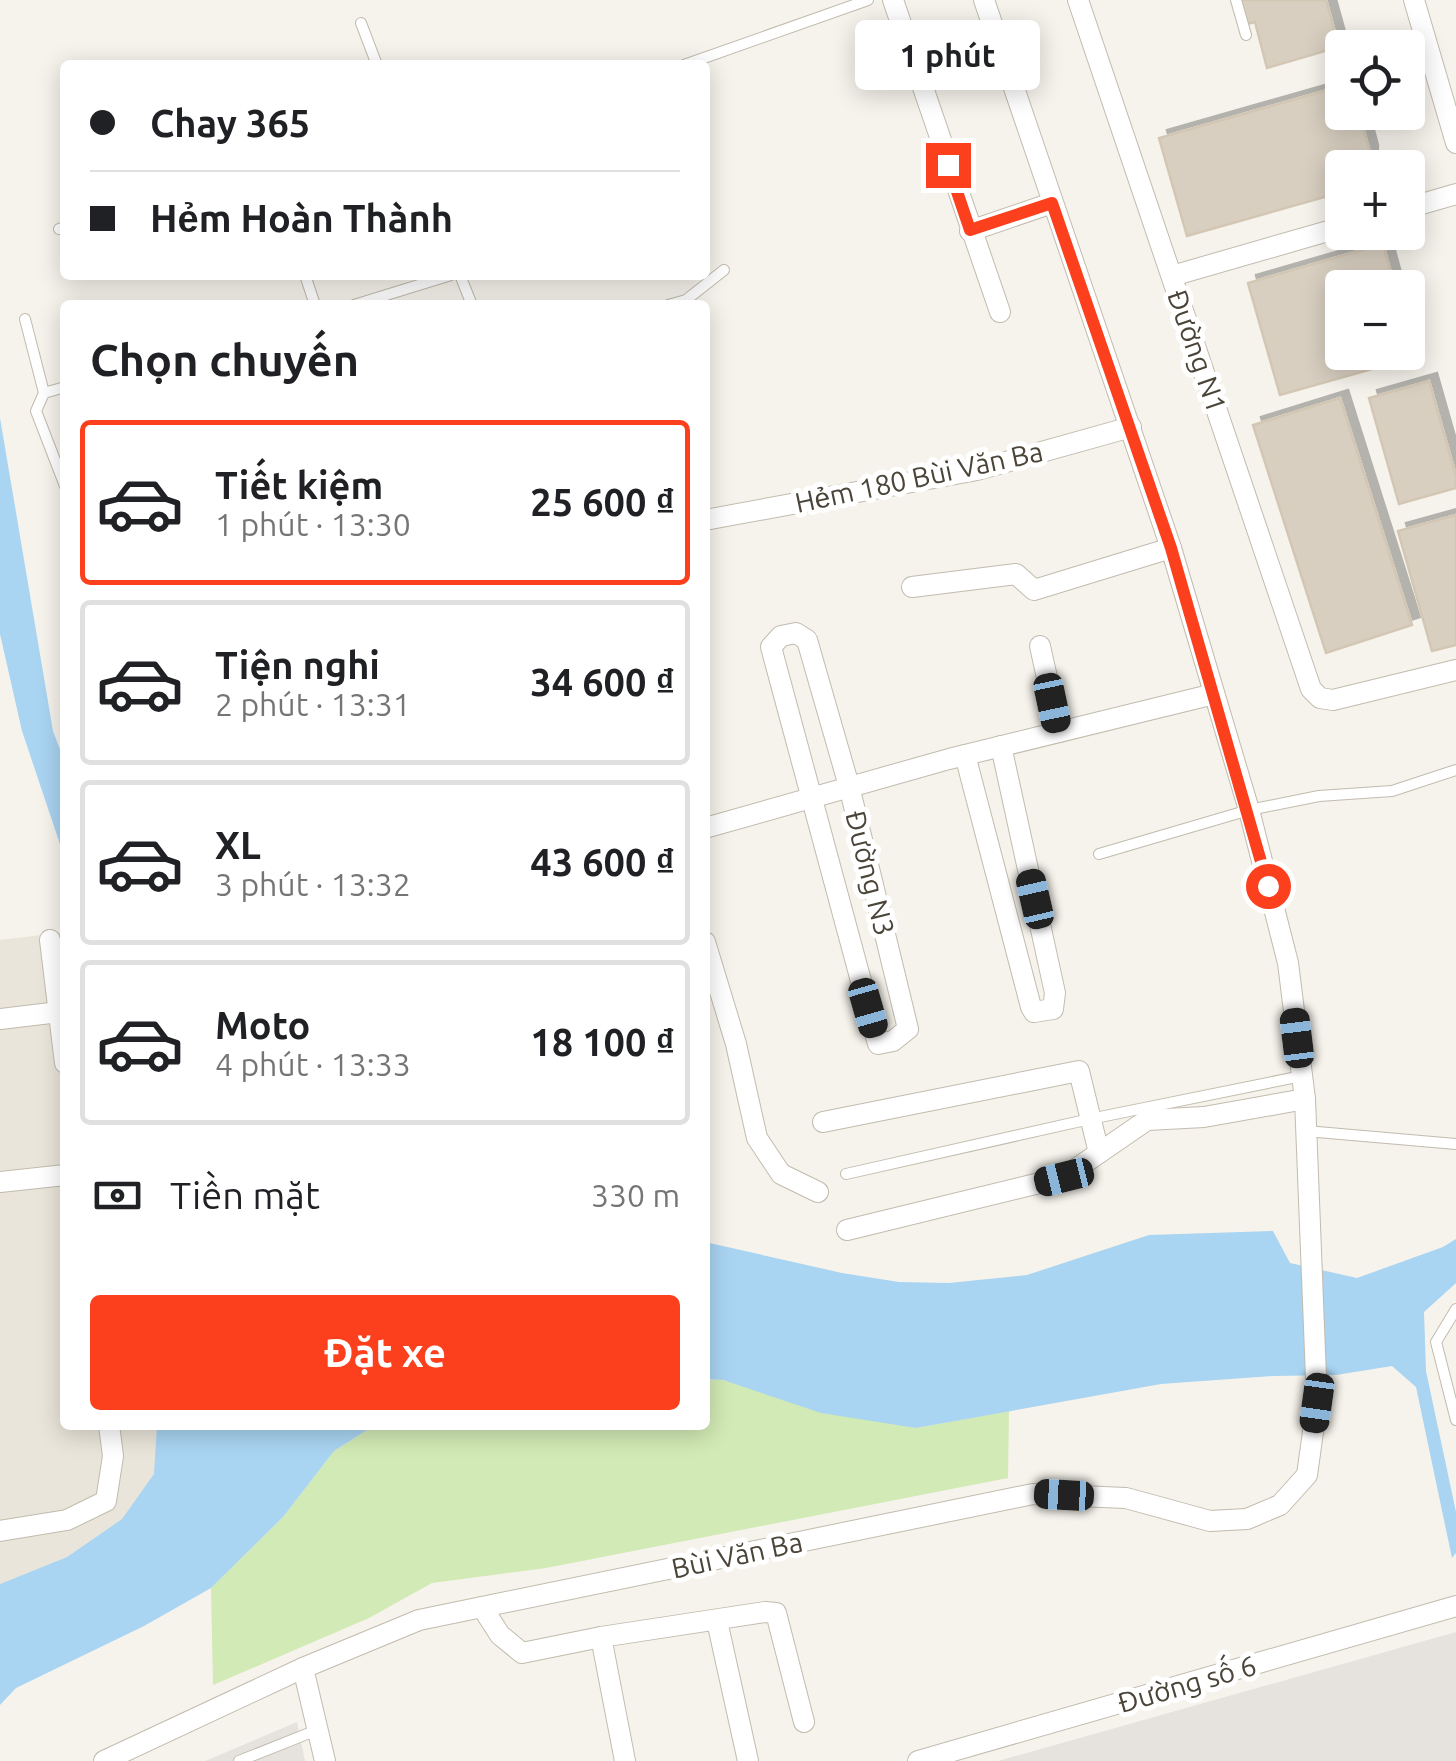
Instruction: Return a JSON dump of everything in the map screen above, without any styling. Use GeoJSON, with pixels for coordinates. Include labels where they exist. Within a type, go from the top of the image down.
{"type":"FeatureCollection","features":[{"type":"Feature","properties":{"kind":"street"},"geometry":{"type":"LineString","coordinates":[[893,0],[1000,312]]}},
{"type":"Feature","properties":{"kind":"street"},"geometry":{"type":"LineString","coordinates":[[984,0],[1171,548],[1249,810],[1288,963],[1306,1131]]}},
{"type":"Feature","properties":{"kind":"street","name":"Đường N1"},"geometry":{"type":"LineString","coordinates":[[1078,0],[1309,684],[1320,698],[1337,700],[1456,670]]}},
{"type":"Feature","properties":{"kind":"street"},"geometry":{"type":"LineString","coordinates":[[1414,0],[1456,143]]}},
{"type":"Feature","properties":{"kind":"street"},"geometry":{"type":"LineString","coordinates":[[1425,203],[1456,194]]}},
{"type":"Feature","properties":{"kind":"street"},"geometry":{"type":"LineString","coordinates":[[970,230],[1052,203]]}},
{"type":"Feature","properties":{"kind":"street"},"geometry":{"type":"LineString","coordinates":[[1172,276],[1325,231]]}},
{"type":"Feature","properties":{"kind":"street","name":"Hẻm 180 Bùi Văn Ba"},"geometry":{"type":"LineString","coordinates":[[710,519],[977,470],[1131,426]]}},
{"type":"Feature","properties":{"kind":"street"},"geometry":{"type":"LineString","coordinates":[[912,586],[1016,574],[1034,590],[1171,548]]}},
{"type":"Feature","properties":{"kind":"street"},"geometry":{"type":"LineString","coordinates":[[810,798],[770,647],[782,636],[796,634],[807,640],[849,786]]}},
{"type":"Feature","properties":{"kind":"street"},"geometry":{"type":"LineString","coordinates":[[1040,646],[1058,732]]}},
{"type":"Feature","properties":{"kind":"street"},"geometry":{"type":"LineString","coordinates":[[710,827],[965,754],[1214,694]]}},
{"type":"Feature","properties":{"kind":"street"},"geometry":{"type":"LineString","coordinates":[[965,754],[1031,1007],[1042,1013],[1053,1009],[1055,994],[1001,746]]}},
{"type":"Feature","properties":{"kind":"street","name":"Đường N3"},"geometry":{"type":"LineString","coordinates":[[810,798],[878,1044],[894,1041],[908,1029],[849,786]]}},
{"type":"Feature","properties":{"kind":"street"},"geometry":{"type":"LineString","coordinates":[[50,940],[60,1020]]}},
{"type":"Feature","properties":{"kind":"street"},"geometry":{"type":"LineString","coordinates":[[710,958],[736,1044],[757,1138],[781,1174],[818,1192]]}},
{"type":"Feature","properties":{"kind":"street"},"geometry":{"type":"LineString","coordinates":[[0,1019],[59,1012]]}},
{"type":"Feature","properties":{"kind":"street"},"geometry":{"type":"LineString","coordinates":[[823,1122],[1079,1071],[1099,1153]]}},
{"type":"Feature","properties":{"kind":"street"},"geometry":{"type":"LineString","coordinates":[[848,1230],[1064,1177],[1147,1120],[1204,1117],[1304,1098]]}},
{"type":"Feature","properties":{"kind":"street","name":"Bùi Văn Ba"},"geometry":{"type":"LineString","coordinates":[[104,1761],[303,1668],[419,1620],[1033,1494],[1126,1498],[1210,1521],[1246,1519],[1280,1505],[1307,1475],[1317,1403],[1306,1131]]}},
{"type":"Feature","properties":{"kind":"street"},"geometry":{"type":"LineString","coordinates":[[0,1182],[60,1176]]}},
{"type":"Feature","properties":{"kind":"street"},"geometry":{"type":"LineString","coordinates":[[0,1531],[67,1520],[106,1501],[113,1456],[110,1430]]}},
{"type":"Feature","properties":{"kind":"street","name":"Đường số 6"},"geometry":{"type":"LineString","coordinates":[[918,1761],[1456,1606]]}},
{"type":"Feature","properties":{"kind":"street"},"geometry":{"type":"LineString","coordinates":[[482,1607],[500,1634],[522,1653],[601,1637],[765,1612],[776,1614],[804,1722]]}},
{"type":"Feature","properties":{"kind":"street"},"geometry":{"type":"LineString","coordinates":[[717,1621],[748,1761]]}},
{"type":"Feature","properties":{"kind":"street"},"geometry":{"type":"LineString","coordinates":[[601,1637],[625,1761]]}},
{"type":"Feature","properties":{"kind":"street"},"geometry":{"type":"LineString","coordinates":[[303,1668],[325,1761]]}},
{"type":"Feature","properties":{"kind":"lane"},"geometry":{"type":"LineString","coordinates":[[698,60],[868,0]]}},
{"type":"Feature","properties":{"kind":"lane"},"geometry":{"type":"LineString","coordinates":[[1236,0],[1246,35]]}},
{"type":"Feature","properties":{"kind":"lane"},"geometry":{"type":"LineString","coordinates":[[361,23],[375,60]]}},
{"type":"Feature","properties":{"kind":"lane"},"geometry":{"type":"LineString","coordinates":[[686,300],[724,270]]}},
{"type":"Feature","properties":{"kind":"lane"},"geometry":{"type":"LineString","coordinates":[[370,300],[435,280]]}},
{"type":"Feature","properties":{"kind":"lane"},"geometry":{"type":"LineString","coordinates":[[24,319],[44,393],[36,411],[60,473]]}},
{"type":"Feature","properties":{"kind":"lane"},"geometry":{"type":"LineString","coordinates":[[44,393],[60,388]]}},
{"type":"Feature","properties":{"kind":"lane"},"geometry":{"type":"LineString","coordinates":[[1099,854],[1249,810],[1320,796],[1392,791],[1456,770]]}},
{"type":"Feature","properties":{"kind":"lane"},"geometry":{"type":"LineString","coordinates":[[846,1174],[1302,1076]]}},
{"type":"Feature","properties":{"kind":"lane"},"geometry":{"type":"LineString","coordinates":[[1306,1131],[1456,1144]]}},
{"type":"Feature","properties":{"kind":"lane"},"geometry":{"type":"LineString","coordinates":[[1456,1309],[1436,1342],[1456,1420]]}},
{"type":"Feature","properties":{"kind":"lane"},"geometry":{"type":"LineString","coordinates":[[239,1761],[318,1730]]}},
{"type":"Feature","properties":{"kind":"shaded area"},"geometry":{"type":"Polygon","coordinates":[[[60,933],[60,1430],[157,1430],[155,1475],[122,1519],[67,1557],[0,1584],[0,940],[60,933]]]}},
{"type":"Feature","properties":{"kind":"shaded area"},"geometry":{"type":"Polygon","coordinates":[[[1456,1632],[1456,1761],[998,1761],[1456,1632]]]}},
{"type":"Feature","properties":{"kind":"shaded area"},"geometry":{"type":"Polygon","coordinates":[[[297,1722],[305,1761],[205,1761],[297,1722]]]}},
{"type":"Feature","properties":{"kind":"green space"},"geometry":{"type":"Polygon","coordinates":[[[710,1379],[916,1428],[1009,1411],[1008,1478],[546,1568],[432,1583],[369,1618],[213,1685],[211,1588],[283,1517],[334,1451],[367,1430],[710,1430],[710,1379]]]}},
{"type":"Feature","properties":{"kind":"water"},"geometry":{"type":"Polygon","coordinates":[[[0,418],[53,731],[60,750],[60,844],[22,731],[0,634],[0,418]]]}},
{"type":"Feature","properties":{"kind":"water"},"geometry":{"type":"Polygon","coordinates":[[[1273,1231],[1290,1263],[1357,1278],[1456,1239],[1456,1283],[1424,1312],[1426,1371],[1456,1512],[1456,1553],[1452,1558],[1416,1387],[1392,1366],[1336,1375],[1161,1384],[916,1428],[821,1413],[723,1380],[710,1379],[710,1243],[842,1273],[899,1282],[949,1283],[1027,1275],[1149,1235],[1273,1231]]]}},
{"type":"Feature","properties":{"kind":"water"},"geometry":{"type":"Polygon","coordinates":[[[157,1430],[367,1430],[334,1451],[283,1517],[211,1588],[144,1626],[16,1688],[0,1705],[0,1584],[67,1557],[122,1519],[154,1474],[157,1430]]]}},
{"type":"Feature","properties":{"kind":"building"},"geometry":{"type":"Polygon","coordinates":[[[1240,0],[1326,0],[1334,30],[1325,30],[1325,51],[1267,68],[1255,22],[1247,24],[1240,0]]]}},
{"type":"Feature","properties":{"kind":"building"},"geometry":{"type":"Polygon","coordinates":[[[1325,91],[1325,130],[1364,130],[1369,150],[1325,150],[1325,197],[1187,236],[1159,138],[1325,91]]]}},
{"type":"Feature","properties":{"kind":"building"},"geometry":{"type":"Polygon","coordinates":[[[1362,250],[1385,250],[1390,270],[1325,270],[1325,370],[1369,370],[1280,395],[1248,283],[1362,250]]]}},
{"type":"Feature","properties":{"kind":"building"},"geometry":{"type":"Polygon","coordinates":[[[1429,381],[1456,488],[1399,504],[1369,398],[1429,381]]]}},
{"type":"Feature","properties":{"kind":"building"},"geometry":{"type":"Polygon","coordinates":[[[1340,398],[1412,625],[1326,653],[1253,425],[1340,398]]]}},
{"type":"Feature","properties":{"kind":"building"},"geometry":{"type":"Polygon","coordinates":[[[1456,515],[1456,645],[1432,651],[1398,531],[1456,515]]]}},
{"type":"Feature","properties":{"kind":"route"},"geometry":{"type":"LineString","coordinates":[[948,165],[970,230],[1052,203],[1171,548],[1268,886]]}}]}
